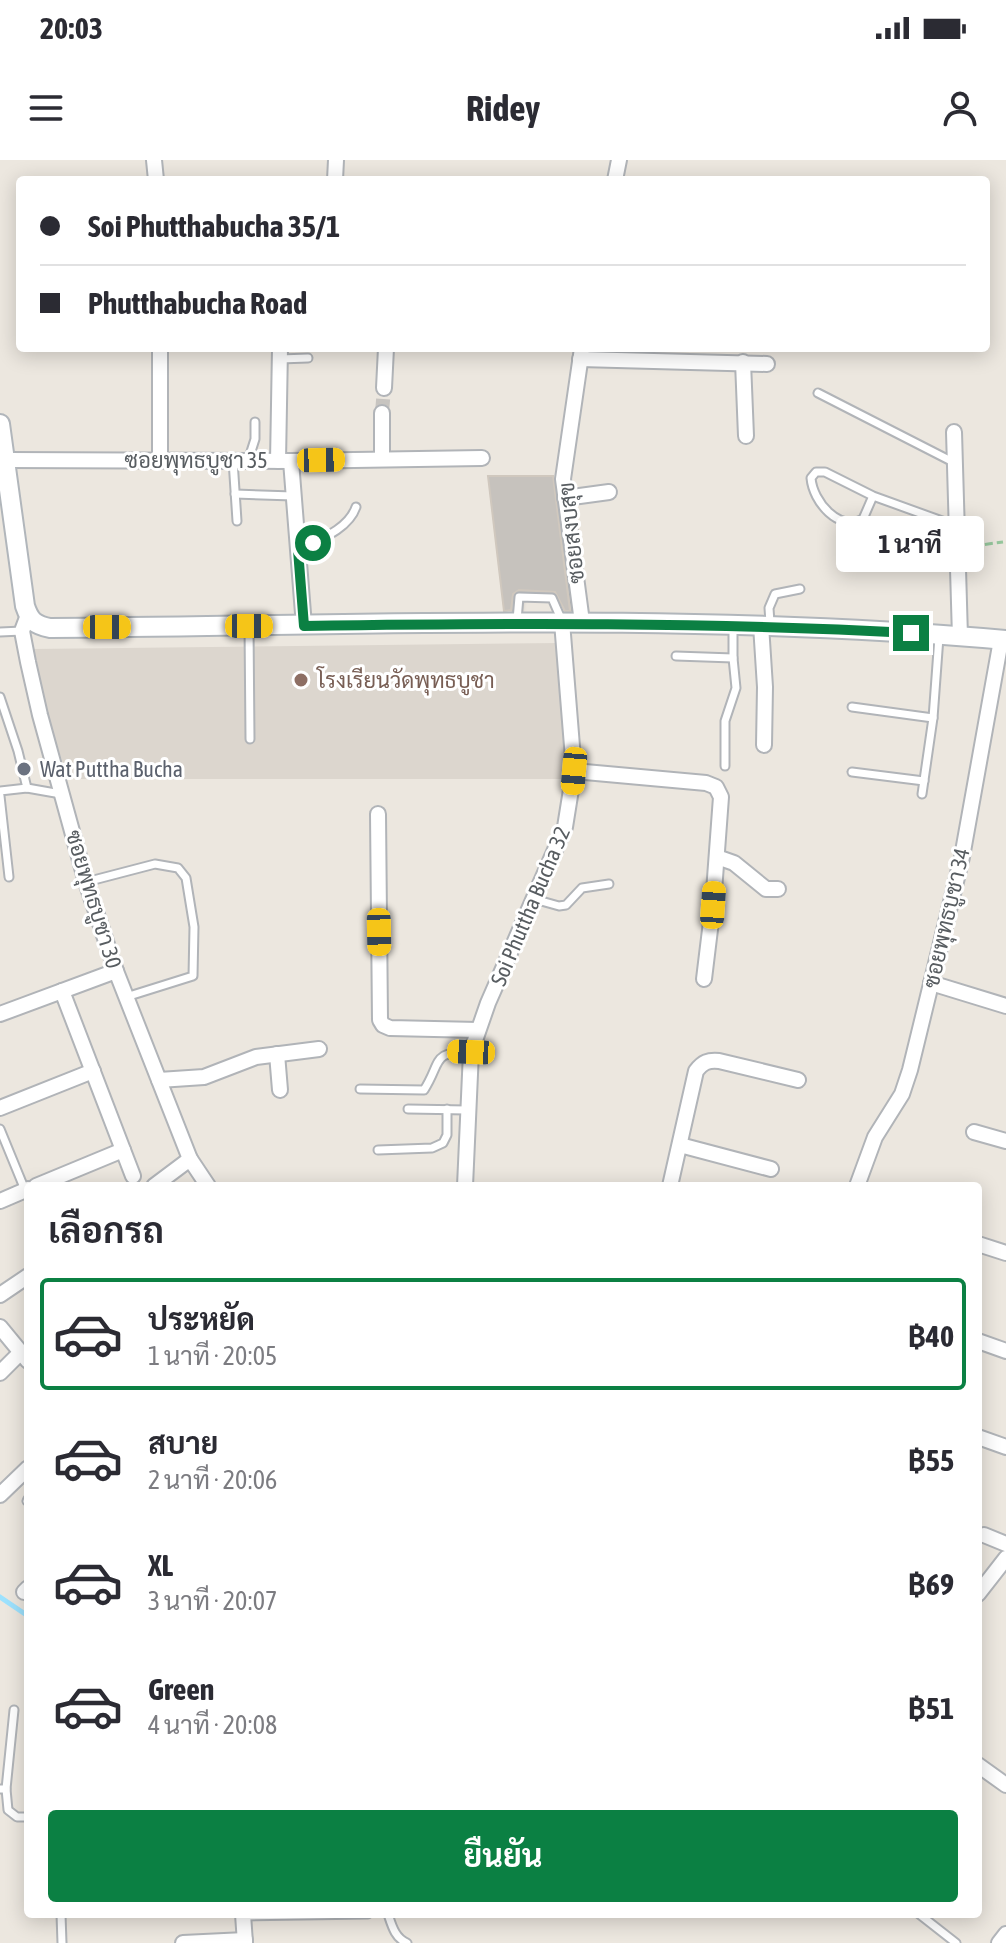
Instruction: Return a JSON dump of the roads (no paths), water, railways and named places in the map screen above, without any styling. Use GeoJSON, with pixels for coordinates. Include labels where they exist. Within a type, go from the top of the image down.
{"type":"FeatureCollection","features":[{"type":"Feature","properties":{"kind":"main road"},"geometry":{"type":"LineString","coordinates":[[0,424],[25,623],[31,621],[50,628],[582,622],[765,626],[1004,640]]}},
{"type":"Feature","properties":{"kind":"street"},"geometry":{"type":"LineString","coordinates":[[160,352],[160,460]]}},
{"type":"Feature","properties":{"kind":"street"},"geometry":{"type":"LineString","coordinates":[[384,388],[386,352]]}},
{"type":"Feature","properties":{"kind":"street"},"geometry":{"type":"LineString","coordinates":[[280,353],[284,461],[293,496],[304,626]]}},
{"type":"Feature","properties":{"kind":"street"},"geometry":{"type":"LineString","coordinates":[[581,354],[767,364]]}},
{"type":"Feature","properties":{"kind":"street","name":"ซอยสงบสุข"},"geometry":{"type":"LineString","coordinates":[[581,354],[563,479],[582,622]]}},
{"type":"Feature","properties":{"kind":"street"},"geometry":{"type":"LineString","coordinates":[[743,362],[746,436]]}},
{"type":"Feature","properties":{"kind":"street"},"geometry":{"type":"LineString","coordinates":[[382,413],[382,459]]}},
{"type":"Feature","properties":{"kind":"street"},"geometry":{"type":"LineString","coordinates":[[954,432],[960,637]]}},
{"type":"Feature","properties":{"kind":"street","name":"ซอยพุทธบูชา 35"},"geometry":{"type":"LineString","coordinates":[[3,460],[482,458]]}},
{"type":"Feature","properties":{"kind":"street"},"geometry":{"type":"LineString","coordinates":[[565,498],[609,492]]}},
{"type":"Feature","properties":{"kind":"street","name":"Soi Phuttha Bucha 32"},"geometry":{"type":"LineString","coordinates":[[465,1182],[471,1052],[565,827],[574,771],[562,622]]}},
{"type":"Feature","properties":{"kind":"street","name":"ซอยพุทธบูชา 30"},"geometry":{"type":"LineString","coordinates":[[25,623],[40,715],[86,882],[116,971],[190,1159],[205,1182]]}},
{"type":"Feature","properties":{"kind":"street"},"geometry":{"type":"LineString","coordinates":[[764,745],[765,626]]}},
{"type":"Feature","properties":{"kind":"street","name":"ซอยพุทธบูชา 34"},"geometry":{"type":"LineString","coordinates":[[858,1182],[875,1137],[902,1094],[962,857],[1004,640]]}},
{"type":"Feature","properties":{"kind":"street"},"geometry":{"type":"LineString","coordinates":[[574,771],[706,783],[716,787],[721,797],[704,979]]}},
{"type":"Feature","properties":{"kind":"street"},"geometry":{"type":"LineString","coordinates":[[378,814],[380,1020],[390,1028],[478,1030]]}},
{"type":"Feature","properties":{"kind":"street"},"geometry":{"type":"LineString","coordinates":[[717,857],[734,863],[766,889],[778,889]]}},
{"type":"Feature","properties":{"kind":"street"},"geometry":{"type":"LineString","coordinates":[[0,1014],[116,971]]}},
{"type":"Feature","properties":{"kind":"street"},"geometry":{"type":"LineString","coordinates":[[931,983],[1006,1006]]}},
{"type":"Feature","properties":{"kind":"street"},"geometry":{"type":"LineString","coordinates":[[62,991],[133,1176]]}},
{"type":"Feature","properties":{"kind":"street"},"geometry":{"type":"LineString","coordinates":[[159,1080],[204,1077],[256,1057],[319,1049]]}},
{"type":"Feature","properties":{"kind":"street"},"geometry":{"type":"LineString","coordinates":[[277,1054],[280,1090]]}},
{"type":"Feature","properties":{"kind":"street"},"geometry":{"type":"LineString","coordinates":[[671,1182],[696,1071],[701,1064],[709,1060],[719,1061],[798,1080]]}},
{"type":"Feature","properties":{"kind":"street"},"geometry":{"type":"LineString","coordinates":[[0,1108],[93,1071]]}},
{"type":"Feature","properties":{"kind":"street"},"geometry":{"type":"LineString","coordinates":[[974,1132],[1006,1141]]}},
{"type":"Feature","properties":{"kind":"street"},"geometry":{"type":"LineString","coordinates":[[680,1145],[771,1169]]}},
{"type":"Feature","properties":{"kind":"street"},"geometry":{"type":"LineString","coordinates":[[47,1182],[123,1150]]}},
{"type":"Feature","properties":{"kind":"street"},"geometry":{"type":"LineString","coordinates":[[159,1182],[190,1159]]}},
{"type":"Feature","properties":{"kind":"street"},"geometry":{"type":"LineString","coordinates":[[0,1201],[24,1191]]}},
{"type":"Feature","properties":{"kind":"street"},"geometry":{"type":"LineString","coordinates":[[982,1245],[1006,1253]]}},
{"type":"Feature","properties":{"kind":"street"},"geometry":{"type":"LineString","coordinates":[[0,1295],[24,1279]]}},
{"type":"Feature","properties":{"kind":"street"},"geometry":{"type":"LineString","coordinates":[[0,1327],[24,1357],[0,1373]]}},
{"type":"Feature","properties":{"kind":"street"},"geometry":{"type":"LineString","coordinates":[[982,1342],[1006,1351]]}},
{"type":"Feature","properties":{"kind":"street"},"geometry":{"type":"LineString","coordinates":[[982,1438],[1006,1447]]}},
{"type":"Feature","properties":{"kind":"street"},"geometry":{"type":"LineString","coordinates":[[0,1495],[24,1472]]}},
{"type":"Feature","properties":{"kind":"street"},"geometry":{"type":"LineString","coordinates":[[984,1535],[1006,1544]]}},
{"type":"Feature","properties":{"kind":"street"},"geometry":{"type":"LineString","coordinates":[[982,1589],[1006,1558]]}},
{"type":"Feature","properties":{"kind":"street"},"geometry":{"type":"LineString","coordinates":[[982,1768],[1006,1785]]}},
{"type":"Feature","properties":{"kind":"street"},"geometry":{"type":"LineString","coordinates":[[183,1943],[245,1942],[243,1918]]}},
{"type":"Feature","properties":{"kind":"street"},"geometry":{"type":"LineString","coordinates":[[999,1943],[1006,1934]]}},
{"type":"Feature","properties":{"kind":"lane"},"geometry":{"type":"LineString","coordinates":[[280,353],[308,358]]}},
{"type":"Feature","properties":{"kind":"lane"},"geometry":{"type":"LineString","coordinates":[[818,393],[955,463]]}},
{"type":"Feature","properties":{"kind":"lane"},"geometry":{"type":"LineString","coordinates":[[248,461],[255,439],[255,422]]}},
{"type":"Feature","properties":{"kind":"lane"},"geometry":{"type":"LineString","coordinates":[[233,460],[237,521]]}},
{"type":"Feature","properties":{"kind":"lane"},"geometry":{"type":"LineString","coordinates":[[873,496],[863,519],[848,525],[826,508],[814,493],[811,478],[816,472],[825,472],[873,496],[956,526]]}},
{"type":"Feature","properties":{"kind":"lane"},"geometry":{"type":"LineString","coordinates":[[235,494],[293,496]]}},
{"type":"Feature","properties":{"kind":"lane"},"geometry":{"type":"LineString","coordinates":[[298,550],[329,535],[348,521],[356,507]]}},
{"type":"Feature","properties":{"kind":"lane"},"geometry":{"type":"LineString","coordinates":[[765,626],[775,594],[800,589]]}},
{"type":"Feature","properties":{"kind":"lane"},"geometry":{"type":"LineString","coordinates":[[0,632],[25,623]]}},
{"type":"Feature","properties":{"kind":"lane"},"geometry":{"type":"LineString","coordinates":[[725,766],[725,721],[736,688],[733,625]]}},
{"type":"Feature","properties":{"kind":"lane"},"geometry":{"type":"LineString","coordinates":[[249,626],[250,739]]}},
{"type":"Feature","properties":{"kind":"lane"},"geometry":{"type":"LineString","coordinates":[[922,794],[933,718],[939,635]]}},
{"type":"Feature","properties":{"kind":"lane"},"geometry":{"type":"LineString","coordinates":[[676,656],[733,658]]}},
{"type":"Feature","properties":{"kind":"lane"},"geometry":{"type":"LineString","coordinates":[[0,698],[27,788]]}},
{"type":"Feature","properties":{"kind":"lane"},"geometry":{"type":"LineString","coordinates":[[852,707],[933,718]]}},
{"type":"Feature","properties":{"kind":"lane"},"geometry":{"type":"LineString","coordinates":[[852,772],[924,781]]}},
{"type":"Feature","properties":{"kind":"lane"},"geometry":{"type":"LineString","coordinates":[[9,877],[0,794],[27,788],[62,794]]}},
{"type":"Feature","properties":{"kind":"lane"},"geometry":{"type":"LineString","coordinates":[[86,882],[155,864],[178,868],[186,878],[194,927],[193,976],[126,997]]}},
{"type":"Feature","properties":{"kind":"lane"},"geometry":{"type":"LineString","coordinates":[[534,899],[566,905],[582,888],[609,884]]}},
{"type":"Feature","properties":{"kind":"lane"},"geometry":{"type":"LineString","coordinates":[[360,1089],[424,1090],[443,1055],[471,1052]]}},
{"type":"Feature","properties":{"kind":"lane"},"geometry":{"type":"LineString","coordinates":[[408,1109],[467,1110]]}},
{"type":"Feature","properties":{"kind":"lane"},"geometry":{"type":"LineString","coordinates":[[378,1150],[432,1148],[443,1143],[447,1135],[447,1109]]}},
{"type":"Feature","properties":{"kind":"lane"},"geometry":{"type":"LineString","coordinates":[[0,1129],[26,1182]]}},
{"type":"Feature","properties":{"kind":"lane"},"geometry":{"type":"LineString","coordinates":[[14,1710],[3,1789],[8,1810],[17,1817],[24,1817]]}},
{"type":"Feature","properties":{"kind":"lane"},"geometry":{"type":"LineString","coordinates":[[61,1918],[62,1943]]}},
{"type":"Feature","properties":{"kind":"lane"},"geometry":{"type":"LineString","coordinates":[[389,1918],[393,1929],[407,1943]]}},
{"type":"Feature","properties":{"kind":"lane"},"geometry":{"type":"LineString","coordinates":[[924,1918],[956,1943]]}},
{"type":"Feature","properties":{"kind":"waterway"},"geometry":{"type":"LineString","coordinates":[[0,1597],[24,1613]]}},
{"type":"Feature","properties":{"kind":"tunnel"},"geometry":{"type":"LineString","coordinates":[[382,413],[384,388]]}},
{"type":"Feature","properties":{"kind":"place","name":"โรงเรียนวัดพุทธบูชา"},"geometry":{"type":"Point","coordinates":[301,680]}},
{"type":"Feature","properties":{"kind":"place","name":"Wat Puttha Bucha"},"geometry":{"type":"Point","coordinates":[24,769]}}]}
